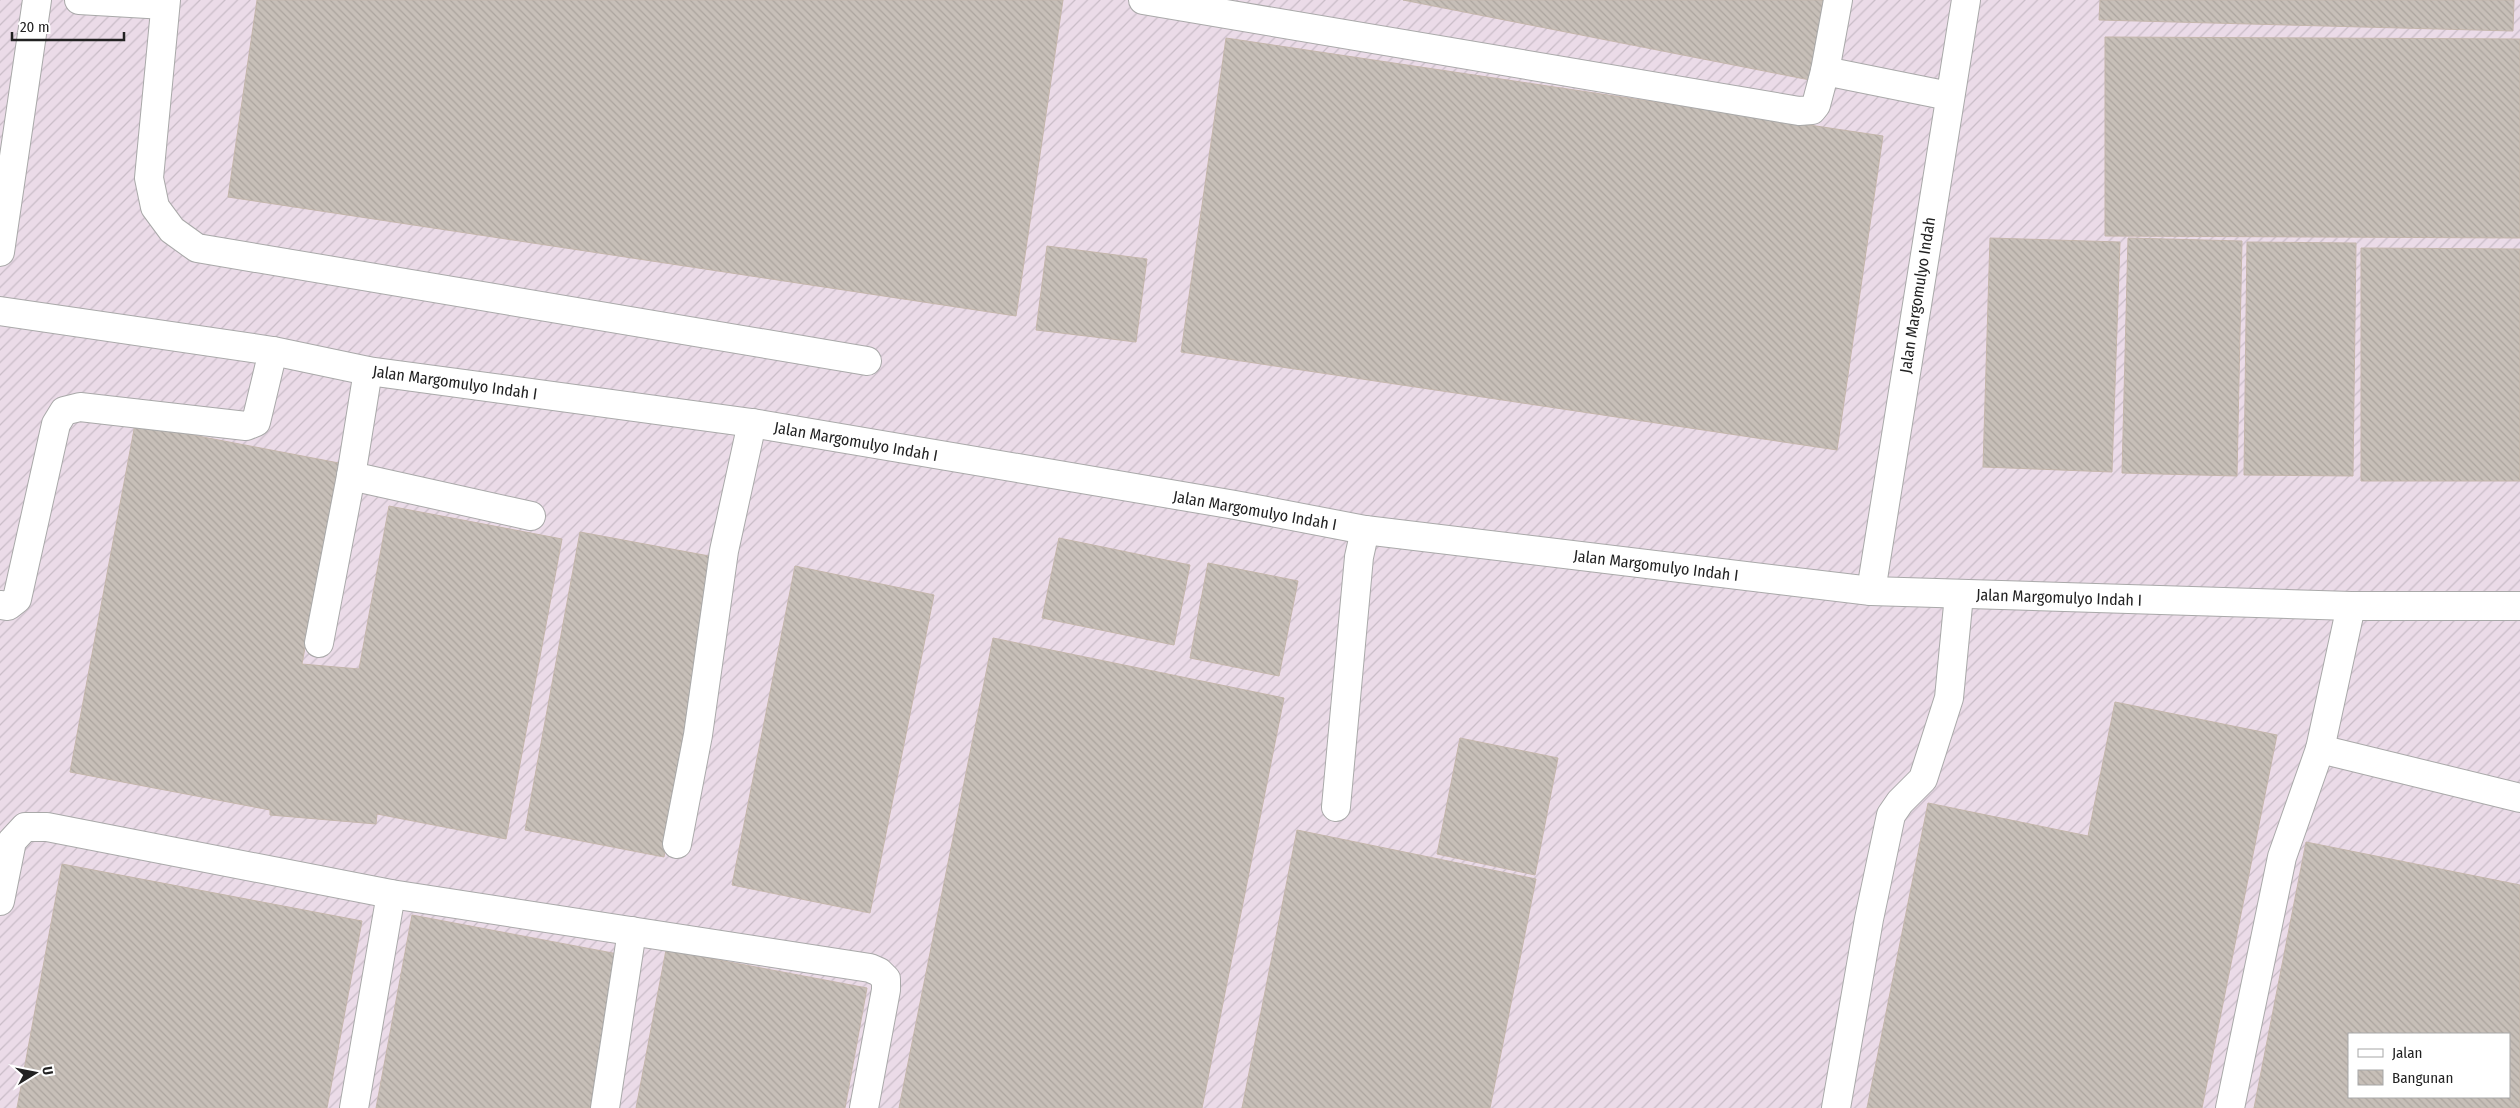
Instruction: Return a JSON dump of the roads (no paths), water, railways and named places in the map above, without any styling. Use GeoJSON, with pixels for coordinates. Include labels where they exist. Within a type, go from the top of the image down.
{"type":"FeatureCollection","features":[{"type":"Feature","properties":{"kind":"street"},"geometry":{"type":"LineString","coordinates":[[0,252],[7,155],[37,0]]}},
{"type":"Feature","properties":{"kind":"street"},"geometry":{"type":"LineString","coordinates":[[79,0],[166,3],[149,178],[155,207],[172,230],[197,248],[867,361]]}},
{"type":"Feature","properties":{"kind":"street"},"geometry":{"type":"LineString","coordinates":[[1143,0],[1799,111],[1812,110],[1816,105],[1825,71],[1838,0]]}},
{"type":"Feature","properties":{"kind":"street","name":"Jalan Margomulyo Indah"},"geometry":{"type":"LineString","coordinates":[[1871,591],[1949,96],[1966,0]]}},
{"type":"Feature","properties":{"kind":"street"},"geometry":{"type":"LineString","coordinates":[[1825,71],[1949,96]]}},
{"type":"Feature","properties":{"kind":"street","name":"Jalan Margomulyo Indah I"},"geometry":{"type":"LineString","coordinates":[[0,311],[273,351],[368,371],[752,423],[1225,503],[1365,530],[1871,591],[2351,606],[2520,606]]}},
{"type":"Feature","properties":{"kind":"street"},"geometry":{"type":"LineString","coordinates":[[0,605],[8,606],[17,599],[56,424],[64,411],[80,407],[246,426],[256,422],[273,351]]}},
{"type":"Feature","properties":{"kind":"street"},"geometry":{"type":"LineString","coordinates":[[319,643],[368,371]]}},
{"type":"Feature","properties":{"kind":"street"},"geometry":{"type":"LineString","coordinates":[[677,844],[698,735],[724,551],[752,423]]}},
{"type":"Feature","properties":{"kind":"street"},"geometry":{"type":"LineString","coordinates":[[350,476],[531,516]]}},
{"type":"Feature","properties":{"kind":"street"},"geometry":{"type":"LineString","coordinates":[[1336,807],[1358,567],[1365,530]]}},
{"type":"Feature","properties":{"kind":"street"},"geometry":{"type":"LineString","coordinates":[[1836,1108],[1869,919],[1891,816],[1900,802],[1924,779],[1949,698],[1959,594]]}},
{"type":"Feature","properties":{"kind":"street"},"geometry":{"type":"LineString","coordinates":[[2230,1108],[2282,858],[2320,749],[2351,606]]}},
{"type":"Feature","properties":{"kind":"street"},"geometry":{"type":"LineString","coordinates":[[2320,749],[2520,798]]}},
{"type":"Feature","properties":{"kind":"street"},"geometry":{"type":"LineString","coordinates":[[0,901],[12,841],[25,827],[57,829],[391,894],[870,968],[879,972],[886,979],[886,990],[864,1108]]}},
{"type":"Feature","properties":{"kind":"street"},"geometry":{"type":"LineString","coordinates":[[354,1108],[391,894]]}},
{"type":"Feature","properties":{"kind":"street"},"geometry":{"type":"LineString","coordinates":[[606,1108],[632,931]]}}]}
